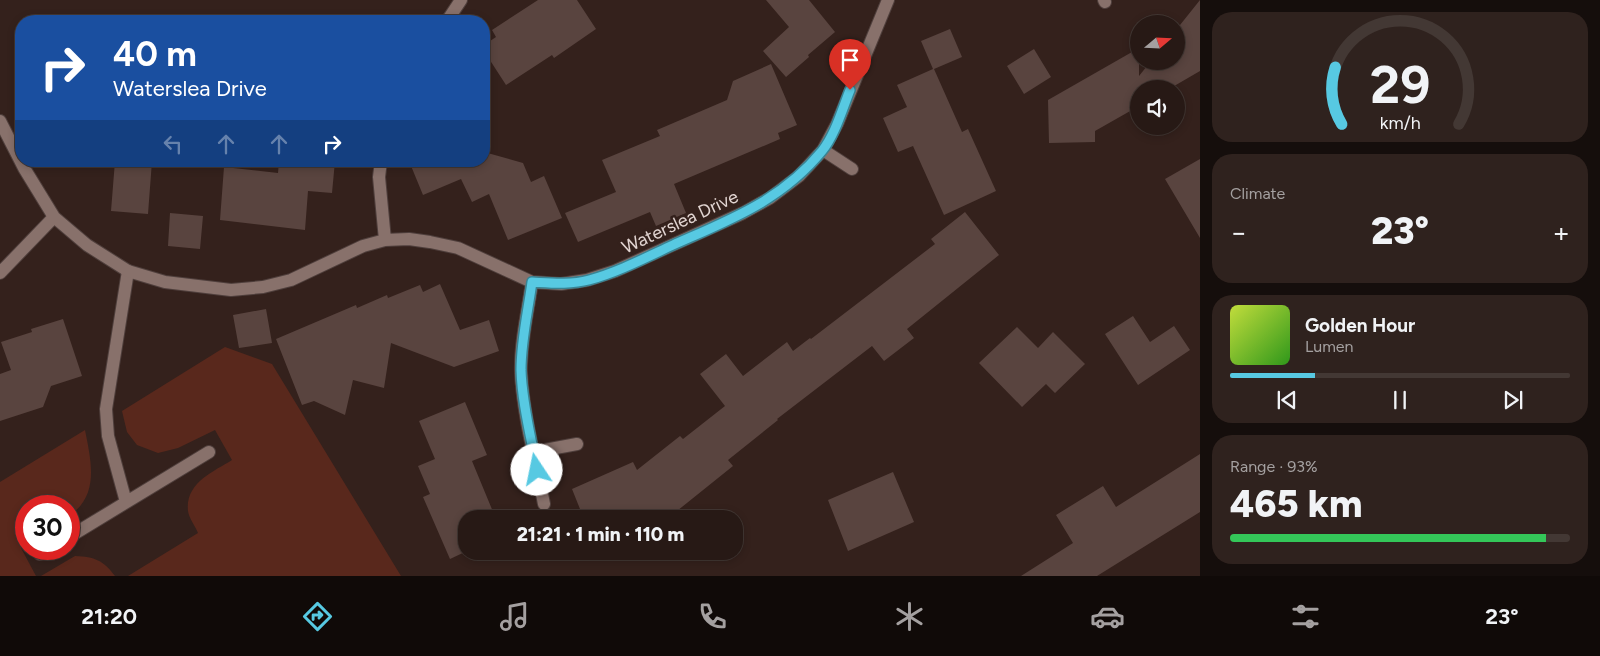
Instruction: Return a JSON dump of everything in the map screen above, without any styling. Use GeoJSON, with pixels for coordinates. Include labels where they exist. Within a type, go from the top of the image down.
{"type":"FeatureCollection","features":[{"type":"Feature","properties":{"kind":"street"},"geometry":{"type":"LineString","coordinates":[[451,15],[461,0]]}},
{"type":"Feature","properties":{"kind":"street","name":"Waterslea Drive"},"geometry":{"type":"LineString","coordinates":[[23,167],[54,217],[87,245],[128,271],[165,282],[231,290],[263,287],[291,280],[362,246],[384,240],[409,239],[458,248],[532,282],[561,284],[587,280],[615,271],[743,213],[770,198],[798,176],[823,150],[836,124],[888,0]]}},
{"type":"Feature","properties":{"kind":"street","name":"Waterslea Drive"},"geometry":{"type":"LineString","coordinates":[[0,121],[15,150]]}},
{"type":"Feature","properties":{"kind":"street"},"geometry":{"type":"LineString","coordinates":[[823,150],[852,169]]}},
{"type":"Feature","properties":{"kind":"street"},"geometry":{"type":"LineString","coordinates":[[380,167],[379,177],[384,240]]}},
{"type":"Feature","properties":{"kind":"street"},"geometry":{"type":"LineString","coordinates":[[0,273],[54,217]]}},
{"type":"Feature","properties":{"kind":"street"},"geometry":{"type":"LineString","coordinates":[[126,502],[108,436],[106,409],[128,271]]}},
{"type":"Feature","properties":{"kind":"street"},"geometry":{"type":"LineString","coordinates":[[532,282],[521,373],[544,504]]}},
{"type":"Feature","properties":{"kind":"street"},"geometry":{"type":"LineString","coordinates":[[534,452],[577,444]]}},
{"type":"Feature","properties":{"kind":"street"},"geometry":{"type":"LineString","coordinates":[[80,530],[209,452]]}},
{"type":"Feature","properties":{"kind":"shaded area"},"geometry":{"type":"Polygon","coordinates":[[[225,347],[272,364],[401,576],[128,576],[198,533],[188,511],[188,501],[191,493],[209,474],[232,460],[215,430],[178,448],[158,453],[137,445],[127,432],[122,411],[225,347]]]}},
{"type":"Feature","properties":{"kind":"shaded area"},"geometry":{"type":"Polygon","coordinates":[[[85,430],[91,465],[91,477],[89,488],[80,506],[80,495],[15,495],[15,560],[27,560],[36,576],[0,576],[0,482],[85,430]]]}},
{"type":"Feature","properties":{"kind":"shaded area"},"geometry":{"type":"Polygon","coordinates":[[[80,556],[98,560],[115,576],[41,576],[68,560],[80,560],[80,556]]]}},
{"type":"Feature","properties":{"kind":"building"},"geometry":{"type":"Polygon","coordinates":[[[538,0],[577,0],[596,29],[554,58],[552,55],[506,85],[490,60],[490,41],[496,37],[492,30],[538,0]]]}},
{"type":"Feature","properties":{"kind":"building"},"geometry":{"type":"Polygon","coordinates":[[[766,0],[809,0],[835,32],[786,77],[763,51],[789,27],[766,0]]]}},
{"type":"Feature","properties":{"kind":"building"},"geometry":{"type":"Polygon","coordinates":[[[1200,0],[1200,71],[1184,80],[1130,80],[1130,111],[1095,131],[1095,142],[1049,143],[1048,100],[1130,53],[1130,70],[1139,70],[1139,76],[1144,70],[1185,70],[1185,19],[1200,0]]]}},
{"type":"Feature","properties":{"kind":"building"},"geometry":{"type":"Polygon","coordinates":[[[950,29],[962,57],[934,69],[962,132],[968,129],[996,191],[944,215],[913,146],[898,152],[883,118],[907,107],[897,85],[933,69],[921,41],[950,29]]]}},
{"type":"Feature","properties":{"kind":"building"},"geometry":{"type":"Polygon","coordinates":[[[1034,49],[1051,77],[1024,94],[1007,66],[1034,49]]]}},
{"type":"Feature","properties":{"kind":"building"},"geometry":{"type":"Polygon","coordinates":[[[771,64],[797,125],[778,133],[780,139],[674,184],[686,213],[656,226],[650,212],[578,242],[565,213],[616,192],[602,160],[660,136],[657,130],[727,100],[733,81],[771,64]]]}},
{"type":"Feature","properties":{"kind":"building"},"geometry":{"type":"Polygon","coordinates":[[[490,154],[523,163],[531,182],[544,176],[562,218],[508,240],[489,194],[472,202],[461,179],[423,195],[411,167],[490,167],[490,154]]]}},
{"type":"Feature","properties":{"kind":"building"},"geometry":{"type":"Polygon","coordinates":[[[1200,159],[1200,238],[1165,179],[1200,159]]]}},
{"type":"Feature","properties":{"kind":"building"},"geometry":{"type":"Polygon","coordinates":[[[115,167],[152,167],[148,214],[111,211],[115,167]]]}},
{"type":"Feature","properties":{"kind":"building"},"geometry":{"type":"Polygon","coordinates":[[[224,167],[278,173],[278,167],[334,167],[332,193],[308,191],[305,230],[220,220],[224,167]]]}},
{"type":"Feature","properties":{"kind":"building"},"geometry":{"type":"Polygon","coordinates":[[[965,212],[999,255],[907,329],[914,338],[884,361],[872,346],[777,419],[728,460],[733,466],[678,510],[580,510],[572,489],[633,462],[637,470],[680,436],[683,439],[725,406],[700,374],[726,354],[743,376],[787,342],[793,351],[935,244],[931,239],[965,212]]]}},
{"type":"Feature","properties":{"kind":"building"},"geometry":{"type":"Polygon","coordinates":[[[170,213],[203,216],[200,249],[168,246],[170,213]]]}},
{"type":"Feature","properties":{"kind":"building"},"geometry":{"type":"Polygon","coordinates":[[[440,284],[460,330],[489,320],[499,351],[454,367],[391,343],[384,388],[353,380],[345,415],[314,401],[302,405],[276,339],[356,305],[357,308],[387,295],[388,298],[420,285],[423,292],[440,284]]]}},
{"type":"Feature","properties":{"kind":"building"},"geometry":{"type":"Polygon","coordinates":[[[266,309],[272,343],[239,348],[233,315],[266,309]]]}},
{"type":"Feature","properties":{"kind":"building"},"geometry":{"type":"Polygon","coordinates":[[[1133,316],[1150,342],[1174,326],[1190,350],[1138,385],[1105,334],[1133,316]]]}},
{"type":"Feature","properties":{"kind":"building"},"geometry":{"type":"Polygon","coordinates":[[[63,319],[82,376],[51,386],[43,407],[0,421],[0,374],[11,370],[1,342],[32,332],[31,329],[63,319]]]}},
{"type":"Feature","properties":{"kind":"building"},"geometry":{"type":"Polygon","coordinates":[[[1017,327],[1038,348],[1053,332],[1085,364],[1055,393],[1046,384],[1022,407],[979,363],[1017,327]]]}},
{"type":"Feature","properties":{"kind":"building"},"geometry":{"type":"Polygon","coordinates":[[[465,402],[487,455],[472,461],[492,510],[458,510],[458,555],[450,559],[423,497],[430,494],[418,466],[435,459],[419,421],[465,402]]]}},
{"type":"Feature","properties":{"kind":"building"},"geometry":{"type":"Polygon","coordinates":[[[1200,454],[1200,512],[1097,576],[1021,576],[1073,543],[1056,515],[1103,486],[1116,507],[1200,454]]]}},
{"type":"Feature","properties":{"kind":"building"},"geometry":{"type":"Polygon","coordinates":[[[893,472],[914,522],[848,551],[828,500],[893,472]]]}},
{"type":"Feature","properties":{"kind":"route"},"geometry":{"type":"LineString","coordinates":[[537,470],[521,373],[532,282],[561,284],[587,280],[615,271],[743,213],[770,198],[798,176],[823,150],[850,90]]}}]}
